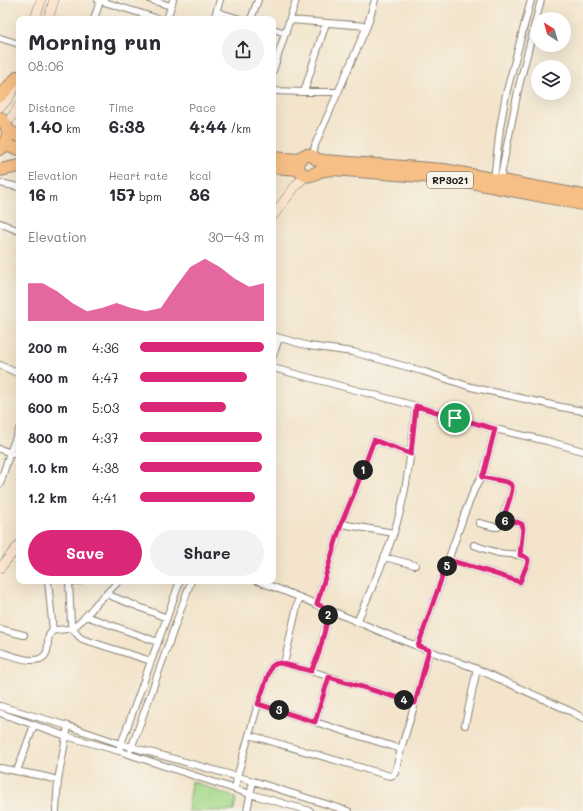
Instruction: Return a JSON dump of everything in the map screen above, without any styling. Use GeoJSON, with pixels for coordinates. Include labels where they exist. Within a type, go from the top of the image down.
{"type":"FeatureCollection","features":[{"type":"Feature","properties":{"kind":"highway"},"geometry":{"type":"LineString","coordinates":[[0,96],[16,77]]}},
{"type":"Feature","properties":{"kind":"highway"},"geometry":{"type":"LineString","coordinates":[[8,128],[6,141],[2,147],[16,149]]}},
{"type":"Feature","properties":{"kind":"highway","name":"RP3021"},"geometry":{"type":"LineString","coordinates":[[276,158],[308,163],[444,170],[583,196]]}},
{"type":"Feature","properties":{"kind":"highway","name":"RP3021"},"geometry":{"type":"LineString","coordinates":[[276,167],[308,163],[326,170],[434,177],[470,182],[583,204]]}},
{"type":"Feature","properties":{"kind":"highway"},"geometry":{"type":"LineString","coordinates":[[0,170],[16,167]]}},
{"type":"Feature","properties":{"kind":"main road"},"geometry":{"type":"LineString","coordinates":[[36,16],[41,0]]}},
{"type":"Feature","properties":{"kind":"main road"},"geometry":{"type":"LineString","coordinates":[[49,16],[54,0]]}},
{"type":"Feature","properties":{"kind":"main road"},"geometry":{"type":"LineString","coordinates":[[0,107],[10,98],[16,82]]}},
{"type":"Feature","properties":{"kind":"main road"},"geometry":{"type":"LineString","coordinates":[[8,128],[16,112]]}},
{"type":"Feature","properties":{"kind":"main road"},"geometry":{"type":"LineString","coordinates":[[276,212],[297,184],[308,163]]}},
{"type":"Feature","properties":{"kind":"main road"},"geometry":{"type":"LineString","coordinates":[[0,568],[16,548]]}},
{"type":"Feature","properties":{"kind":"street"},"geometry":{"type":"LineString","coordinates":[[95,16],[99,0],[148,16]]}},
{"type":"Feature","properties":{"kind":"street"},"geometry":{"type":"LineString","coordinates":[[120,7],[122,0]]}},
{"type":"Feature","properties":{"kind":"street"},"geometry":{"type":"LineString","coordinates":[[151,0],[172,3],[168,16]]}},
{"type":"Feature","properties":{"kind":"street"},"geometry":{"type":"LineString","coordinates":[[215,16],[220,0]]}},
{"type":"Feature","properties":{"kind":"street"},"geometry":{"type":"LineString","coordinates":[[252,16],[258,0]]}},
{"type":"Feature","properties":{"kind":"street"},"geometry":{"type":"LineString","coordinates":[[276,62],[296,0]]}},
{"type":"Feature","properties":{"kind":"street"},"geometry":{"type":"LineString","coordinates":[[308,163],[367,26],[375,0]]}},
{"type":"Feature","properties":{"kind":"street"},"geometry":{"type":"LineString","coordinates":[[497,180],[500,128],[506,94],[531,0]]}},
{"type":"Feature","properties":{"kind":"street"},"geometry":{"type":"LineString","coordinates":[[497,180],[541,0]]}},
{"type":"Feature","properties":{"kind":"street"},"geometry":{"type":"LineString","coordinates":[[217,12],[230,16]]}},
{"type":"Feature","properties":{"kind":"street"},"geometry":{"type":"LineString","coordinates":[[290,20],[367,26]]}},
{"type":"Feature","properties":{"kind":"street"},"geometry":{"type":"LineString","coordinates":[[304,92],[326,23]]}},
{"type":"Feature","properties":{"kind":"street"},"geometry":{"type":"LineString","coordinates":[[276,30],[286,33]]}},
{"type":"Feature","properties":{"kind":"street"},"geometry":{"type":"LineString","coordinates":[[0,38],[16,43]]}},
{"type":"Feature","properties":{"kind":"street"},"geometry":{"type":"LineString","coordinates":[[276,91],[338,92]]}},
{"type":"Feature","properties":{"kind":"street"},"geometry":{"type":"LineString","coordinates":[[0,183],[16,186]]}},
{"type":"Feature","properties":{"kind":"street"},"geometry":{"type":"LineString","coordinates":[[0,222],[16,230]]}},
{"type":"Feature","properties":{"kind":"street"},"geometry":{"type":"LineString","coordinates":[[276,337],[319,348],[353,352],[422,371],[471,387],[583,411]]}},
{"type":"Feature","properties":{"kind":"street"},"geometry":{"type":"LineString","coordinates":[[0,365],[16,373]]}},
{"type":"Feature","properties":{"kind":"street"},"geometry":{"type":"LineString","coordinates":[[276,369],[416,406],[495,429],[583,451]]}},
{"type":"Feature","properties":{"kind":"street"},"geometry":{"type":"LineString","coordinates":[[357,622],[394,533],[403,500],[411,454],[416,406]]}},
{"type":"Feature","properties":{"kind":"street"},"geometry":{"type":"LineString","coordinates":[[418,646],[464,515],[474,490],[484,472],[495,429]]}},
{"type":"Feature","properties":{"kind":"street"},"geometry":{"type":"LineString","coordinates":[[0,484],[16,437]]}},
{"type":"Feature","properties":{"kind":"street"},"geometry":{"type":"LineString","coordinates":[[317,604],[341,524],[374,440],[411,454]]}},
{"type":"Feature","properties":{"kind":"street"},"geometry":{"type":"LineString","coordinates":[[0,449],[16,455]]}},
{"type":"Feature","properties":{"kind":"street"},"geometry":{"type":"LineString","coordinates":[[479,523],[498,527],[502,521],[512,492],[512,486],[507,482],[482,477]]}},
{"type":"Feature","properties":{"kind":"street"},"geometry":{"type":"LineString","coordinates":[[502,521],[517,522],[522,524],[523,528],[520,555]]}},
{"type":"Feature","properties":{"kind":"street"},"geometry":{"type":"LineString","coordinates":[[341,524],[394,533]]}},
{"type":"Feature","properties":{"kind":"street"},"geometry":{"type":"LineString","coordinates":[[448,560],[520,582],[528,559],[520,555],[501,554],[474,545]]}},
{"type":"Feature","properties":{"kind":"street"},"geometry":{"type":"LineString","coordinates":[[384,557],[415,565]]}},
{"type":"Feature","properties":{"kind":"street"},"geometry":{"type":"LineString","coordinates":[[0,652],[26,660],[40,659],[45,656],[49,634],[52,631],[48,584]]}},
{"type":"Feature","properties":{"kind":"street"},"geometry":{"type":"LineString","coordinates":[[69,584],[71,624],[76,635],[82,639],[151,661]]}},
{"type":"Feature","properties":{"kind":"street"},"geometry":{"type":"LineString","coordinates":[[52,631],[72,629],[116,584]]}},
{"type":"Feature","properties":{"kind":"street"},"geometry":{"type":"LineString","coordinates":[[118,750],[179,584]]}},
{"type":"Feature","properties":{"kind":"street"},"geometry":{"type":"LineString","coordinates":[[129,754],[190,584]]}},
{"type":"Feature","properties":{"kind":"street"},"geometry":{"type":"LineString","coordinates":[[266,584],[477,670],[583,718]]}},
{"type":"Feature","properties":{"kind":"street"},"geometry":{"type":"LineString","coordinates":[[106,594],[167,618]]}},
{"type":"Feature","properties":{"kind":"street"},"geometry":{"type":"LineString","coordinates":[[284,664],[300,597]]}},
{"type":"Feature","properties":{"kind":"street"},"geometry":{"type":"LineString","coordinates":[[311,671],[319,653],[330,610]]}},
{"type":"Feature","properties":{"kind":"street"},"geometry":{"type":"LineString","coordinates":[[86,616],[158,642]]}},
{"type":"Feature","properties":{"kind":"street"},"geometry":{"type":"LineString","coordinates":[[0,629],[24,635]]}},
{"type":"Feature","properties":{"kind":"street"},"geometry":{"type":"LineString","coordinates":[[249,735],[390,776],[394,775],[429,650]]}},
{"type":"Feature","properties":{"kind":"street"},"geometry":{"type":"LineString","coordinates":[[235,789],[237,777],[258,704],[271,667],[275,664],[280,663],[311,671],[415,703]]}},
{"type":"Feature","properties":{"kind":"street"},"geometry":{"type":"LineString","coordinates":[[465,725],[477,670]]}},
{"type":"Feature","properties":{"kind":"street"},"geometry":{"type":"LineString","coordinates":[[315,722],[329,677]]}},
{"type":"Feature","properties":{"kind":"street"},"geometry":{"type":"LineString","coordinates":[[258,704],[401,749]]}},
{"type":"Feature","properties":{"kind":"street"},"geometry":{"type":"LineString","coordinates":[[0,706],[68,726],[121,744],[252,781],[348,811]]}},
{"type":"Feature","properties":{"kind":"street"},"geometry":{"type":"LineString","coordinates":[[0,713],[66,736],[118,750],[250,794],[310,811]]}},
{"type":"Feature","properties":{"kind":"street"},"geometry":{"type":"LineString","coordinates":[[17,771],[34,725]]}},
{"type":"Feature","properties":{"kind":"street"},"geometry":{"type":"LineString","coordinates":[[56,811],[58,780],[68,726]]}},
{"type":"Feature","properties":{"kind":"street"},"geometry":{"type":"LineString","coordinates":[[0,768],[58,780]]}},
{"type":"Feature","properties":{"kind":"street"},"geometry":{"type":"LineString","coordinates":[[246,811],[252,781]]}},
{"type":"Feature","properties":{"kind":"green space"},"geometry":{"type":"Polygon","coordinates":[[[191,781],[236,798],[234,811],[188,811],[191,781]]]}},
{"type":"Feature","properties":{"kind":"route"},"geometry":{"type":"LineString","coordinates":[[416,406],[455,418],[495,429],[482,477],[507,482],[512,486],[512,492],[502,521],[517,522],[522,524],[523,528],[520,555],[528,559],[528,562],[520,582],[448,560],[418,646],[429,650],[415,703],[329,677],[315,722],[258,704],[271,667],[280,663],[311,671],[319,653],[330,610],[317,604],[341,524],[374,440],[411,454],[416,406]]}}]}
